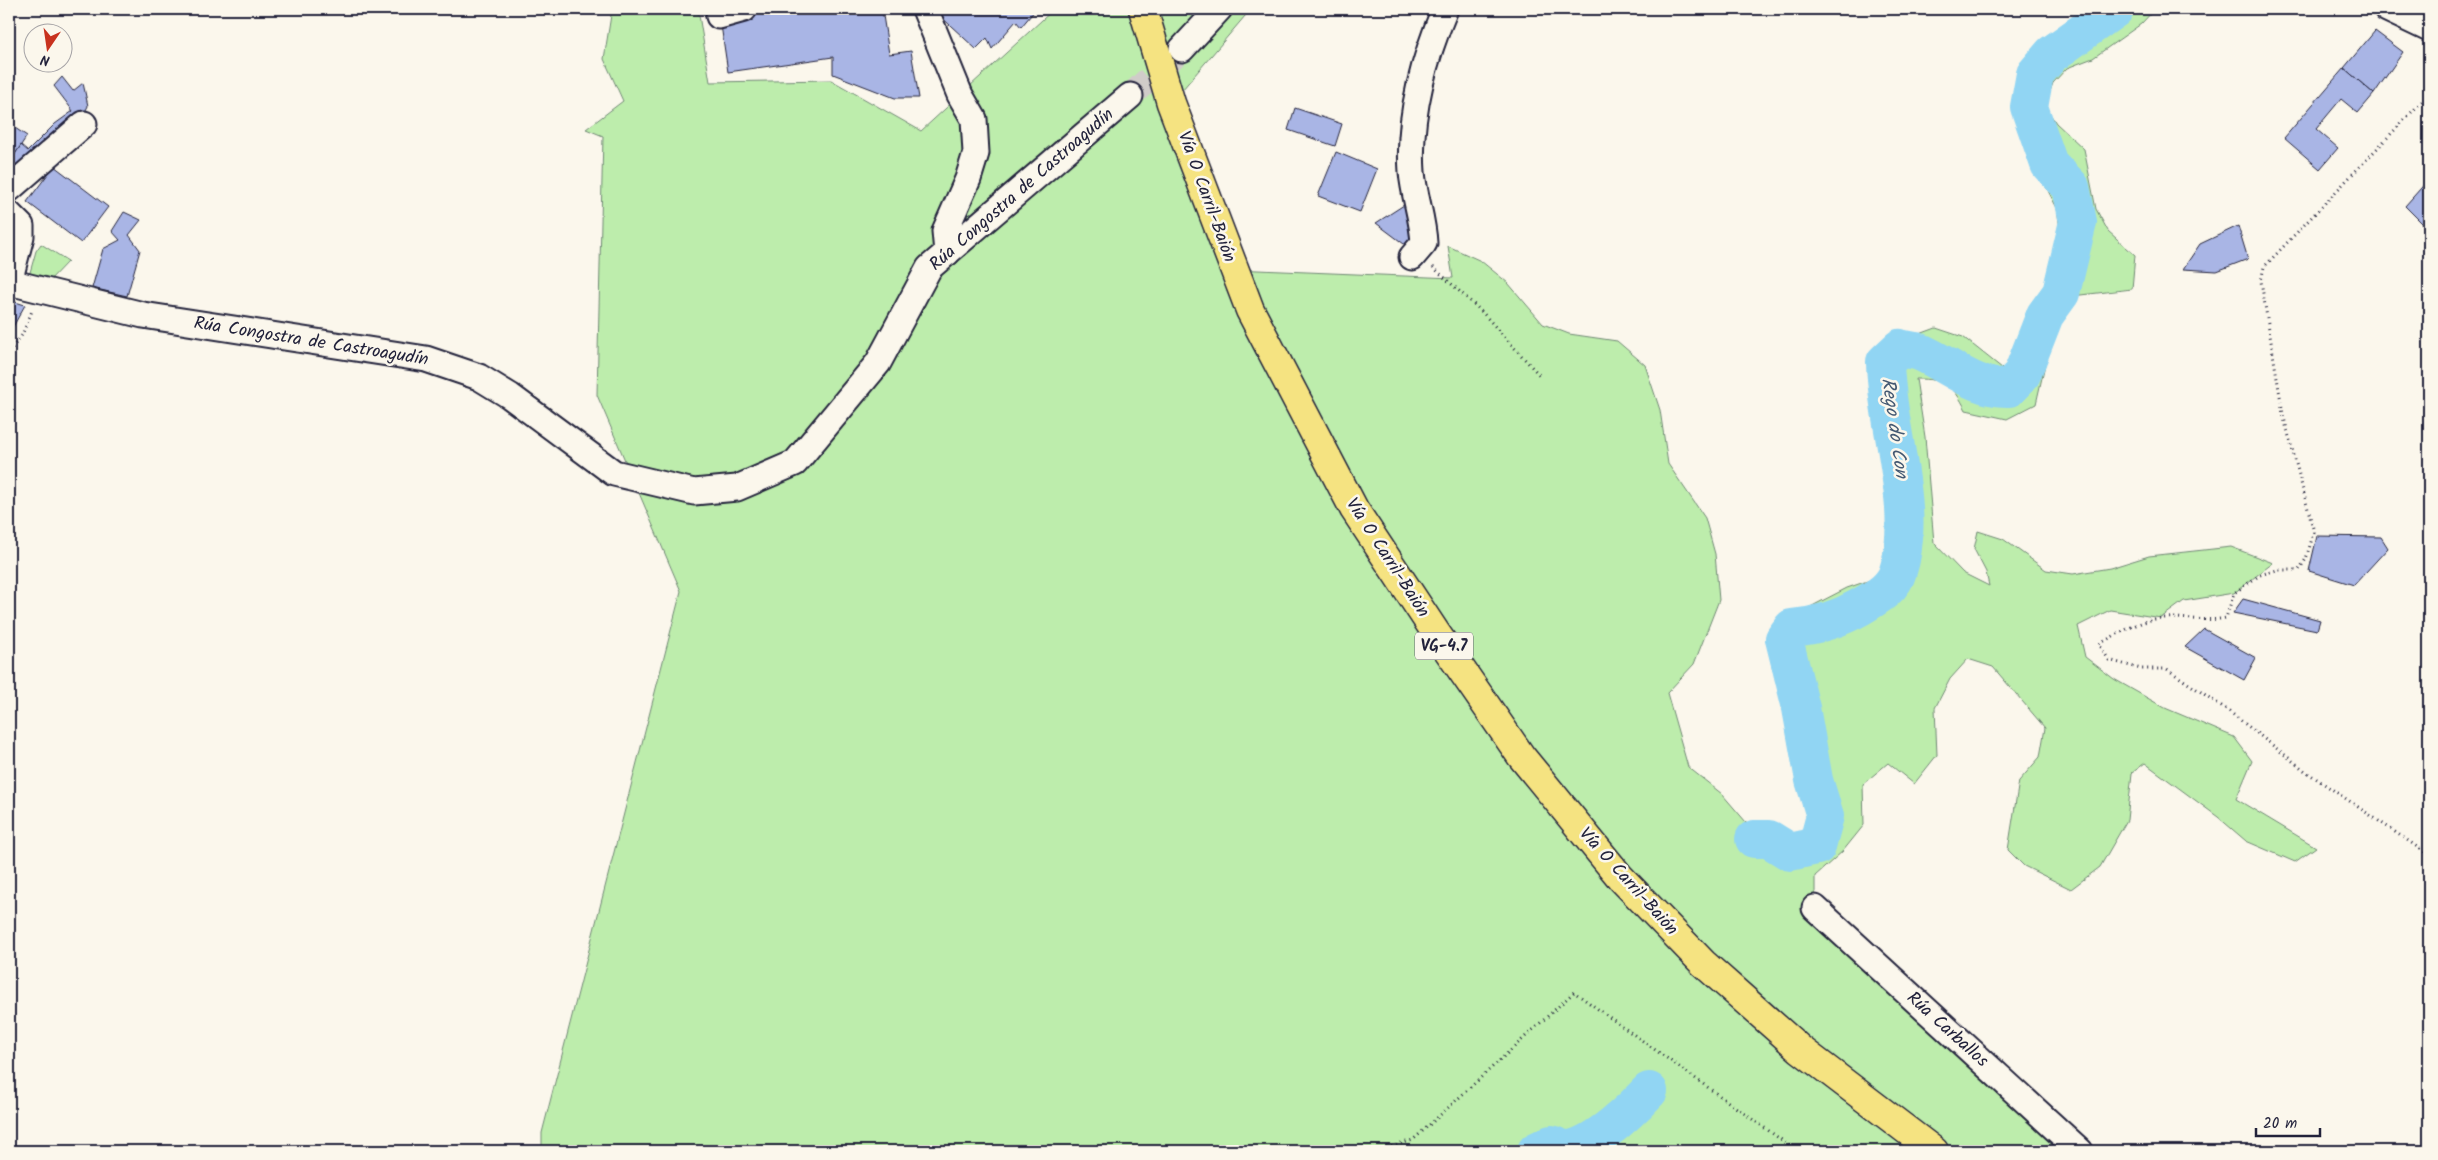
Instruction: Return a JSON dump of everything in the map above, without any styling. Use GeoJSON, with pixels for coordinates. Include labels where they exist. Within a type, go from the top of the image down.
{"type":"FeatureCollection","features":[{"type":"Feature","properties":{"kind":"highway","name":"Vía O Carril-Baión"},"geometry":{"type":"LineString","coordinates":[[1143,9],[1171,103],[1250,310],[1354,509],[1436,633],[1527,763],[1620,876],[1702,963],[1800,1049],[1934,1151]]}},
{"type":"Feature","properties":{"kind":"street"},"geometry":{"type":"LineString","coordinates":[[719,16],[744,9]]}},
{"type":"Feature","properties":{"kind":"street"},"geometry":{"type":"LineString","coordinates":[[926,9],[960,96],[974,119],[976,153],[968,178],[945,231],[947,252]]}},
{"type":"Feature","properties":{"kind":"street"},"geometry":{"type":"LineString","coordinates":[[1182,49],[1219,9]]}},
{"type":"Feature","properties":{"kind":"street"},"geometry":{"type":"LineString","coordinates":[[1418,250],[1423,227],[1412,173],[1412,144],[1419,86],[1432,41],[1445,9]]}},
{"type":"Feature","properties":{"kind":"street"},"geometry":{"type":"LineString","coordinates":[[2387,9],[2429,29]]}},
{"type":"Feature","properties":{"kind":"street","name":"Rúa Congostra de Castroagudín"},"geometry":{"type":"LineString","coordinates":[[9,282],[143,315],[426,359],[479,377],[510,396],[614,473],[694,492],[737,488],[795,463],[878,363],[929,268],[1130,96]]}},
{"type":"Feature","properties":{"kind":"street"},"geometry":{"type":"LineString","coordinates":[[9,189],[84,124]]}},
{"type":"Feature","properties":{"kind":"street"},"geometry":{"type":"LineString","coordinates":[[9,214],[21,226],[21,236],[9,282]]}},
{"type":"Feature","properties":{"kind":"street","name":"Rúa Carballos"},"geometry":{"type":"LineString","coordinates":[[1815,908],[2080,1151]]}},
{"type":"Feature","properties":{"kind":"path"},"geometry":{"type":"LineString","coordinates":[[2429,94],[2264,267],[2261,282],[2280,397],[2314,532],[2306,559],[2299,570],[2277,570],[2260,575],[2234,593],[2226,618],[2212,621],[2161,618],[2138,625],[2098,644],[2109,660],[2141,669],[2167,669],[2226,709],[2308,773],[2429,855]]}},
{"type":"Feature","properties":{"kind":"path"},"geometry":{"type":"LineString","coordinates":[[1418,250],[1430,264],[1480,310],[1541,377]]}},
{"type":"Feature","properties":{"kind":"path"},"geometry":{"type":"LineString","coordinates":[[9,352],[22,335],[41,289]]}},
{"type":"Feature","properties":{"kind":"path"},"geometry":{"type":"LineString","coordinates":[[1378,1151],[1413,1140],[1574,992],[1797,1151]]}},
{"type":"Feature","properties":{"kind":"green space"},"geometry":{"type":"Polygon","coordinates":[[[612,9],[698,9],[710,82],[831,80],[921,131],[1054,9],[1251,9],[1171,103],[1233,269],[1453,278],[1448,246],[1481,261],[1508,283],[1543,324],[1569,334],[1617,341],[1645,365],[1660,410],[1668,464],[1705,518],[1715,554],[1719,600],[1694,664],[1667,693],[1688,767],[1722,794],[1746,822],[1781,835],[1805,838],[1810,813],[1775,643],[1783,621],[1847,588],[1879,577],[1885,551],[1889,506],[1870,376],[1879,349],[1936,328],[1963,337],[2007,372],[2045,289],[2062,244],[2057,208],[2035,166],[2023,130],[2019,105],[2033,58],[2101,9],[2155,9],[2141,24],[2093,58],[2067,68],[2053,83],[2045,106],[2056,123],[2084,149],[2096,209],[2108,231],[2135,255],[2132,289],[2072,296],[2052,334],[2036,404],[2007,419],[1966,410],[1957,394],[1947,385],[1934,380],[1916,379],[1925,437],[1934,543],[1963,573],[1989,586],[1986,572],[1974,549],[1978,531],[2003,539],[2046,570],[2073,574],[2110,568],[2149,556],[2231,547],[2273,563],[2234,593],[2184,601],[2161,618],[2110,610],[2078,626],[2085,657],[2114,679],[2165,708],[2234,737],[2252,761],[2236,799],[2316,847],[2295,862],[2246,841],[2218,817],[2145,763],[2132,773],[2127,820],[2100,867],[2071,889],[2024,866],[2008,850],[2019,781],[2040,757],[2045,728],[1993,667],[1968,659],[1950,679],[1935,708],[1937,755],[1914,784],[1888,763],[1863,784],[1864,825],[1843,851],[1815,876],[1815,909],[2080,1151],[542,1151],[542,1133],[681,591],[597,395],[603,136],[586,129],[623,101],[604,59],[612,9]]]}},
{"type":"Feature","properties":{"kind":"green space"},"geometry":{"type":"Polygon","coordinates":[[[41,244],[68,261],[48,282],[29,276],[36,251],[41,244]]]}},
{"type":"Feature","properties":{"kind":"building"},"geometry":{"type":"Polygon","coordinates":[[[766,9],[882,9],[889,54],[911,51],[919,98],[895,98],[833,74],[833,57],[728,72],[721,25],[766,9]]]}},
{"type":"Feature","properties":{"kind":"building"},"geometry":{"type":"Polygon","coordinates":[[[943,9],[1036,9],[1021,27],[1016,21],[992,49],[987,38],[976,49],[938,14],[943,9]]]}},
{"type":"Feature","properties":{"kind":"building"},"geometry":{"type":"Polygon","coordinates":[[[2375,31],[2403,52],[2374,94],[2344,68],[2375,31]]]}},
{"type":"Feature","properties":{"kind":"building"},"geometry":{"type":"Polygon","coordinates":[[[2344,68],[2374,94],[2358,113],[2341,99],[2316,129],[2338,148],[2320,169],[2284,138],[2344,68]]]}},
{"type":"Feature","properties":{"kind":"building"},"geometry":{"type":"Polygon","coordinates":[[[62,77],[73,91],[83,83],[88,106],[84,114],[9,178],[9,163],[21,145],[28,151],[55,124],[73,111],[54,86],[62,77]]]}},
{"type":"Feature","properties":{"kind":"building"},"geometry":{"type":"Polygon","coordinates":[[[1295,108],[1342,124],[1335,146],[1288,130],[1295,108]]]}},
{"type":"Feature","properties":{"kind":"building"},"geometry":{"type":"Polygon","coordinates":[[[9,124],[27,136],[9,163],[9,124]]]}},
{"type":"Feature","properties":{"kind":"building"},"geometry":{"type":"Polygon","coordinates":[[[1336,152],[1377,169],[1360,212],[1318,196],[1336,152]]]}},
{"type":"Feature","properties":{"kind":"building"},"geometry":{"type":"Polygon","coordinates":[[[54,166],[108,207],[81,243],[27,202],[54,166]]]}},
{"type":"Feature","properties":{"kind":"building"},"geometry":{"type":"Polygon","coordinates":[[[2429,179],[2429,230],[2405,206],[2429,179]]]}},
{"type":"Feature","properties":{"kind":"building"},"geometry":{"type":"Polygon","coordinates":[[[1407,203],[1416,238],[1408,247],[1376,223],[1407,203]]]}},
{"type":"Feature","properties":{"kind":"building"},"geometry":{"type":"Polygon","coordinates":[[[124,212],[141,220],[129,235],[140,250],[127,296],[92,288],[103,249],[120,240],[112,231],[124,212]]]}},
{"type":"Feature","properties":{"kind":"building"},"geometry":{"type":"Polygon","coordinates":[[[2238,226],[2248,259],[2217,271],[2183,269],[2200,244],[2238,226]]]}},
{"type":"Feature","properties":{"kind":"building"},"geometry":{"type":"Polygon","coordinates":[[[9,300],[25,305],[9,334],[9,300]]]}},
{"type":"Feature","properties":{"kind":"building"},"geometry":{"type":"Polygon","coordinates":[[[2317,536],[2381,537],[2388,548],[2354,585],[2309,571],[2317,536]]]}},
{"type":"Feature","properties":{"kind":"building"},"geometry":{"type":"Polygon","coordinates":[[[2243,599],[2320,620],[2317,630],[2233,613],[2243,599]]]}},
{"type":"Feature","properties":{"kind":"building"},"geometry":{"type":"Polygon","coordinates":[[[2204,629],[2256,658],[2244,680],[2185,647],[2204,629]]]}},
{"type":"Feature","properties":{"kind":"waterway","name":"Rego do Con"},"geometry":{"type":"LineString","coordinates":[[1754,839],[1769,839],[1790,852],[1817,846],[1825,816],[1814,780],[1801,708],[1784,639],[1792,628],[1810,626],[1827,621],[1866,604],[1888,588],[1898,571],[1903,547],[1905,521],[1885,362],[1900,348],[1918,351],[1985,385],[2009,388],[2022,374],[2045,315],[2061,293],[2078,222],[2071,187],[2049,164],[2029,107],[2035,74],[2052,54],[2115,9]]}},
{"type":"Feature","properties":{"kind":"waterway","name":"Rego do Con"},"geometry":{"type":"LineString","coordinates":[[1536,1151],[1551,1144],[1570,1149],[1580,1146],[1602,1133],[1649,1091]]}},
{"type":"Feature","properties":{"kind":"tunnel"},"geometry":{"type":"LineString","coordinates":[[1130,96],[1182,49]]}}]}
